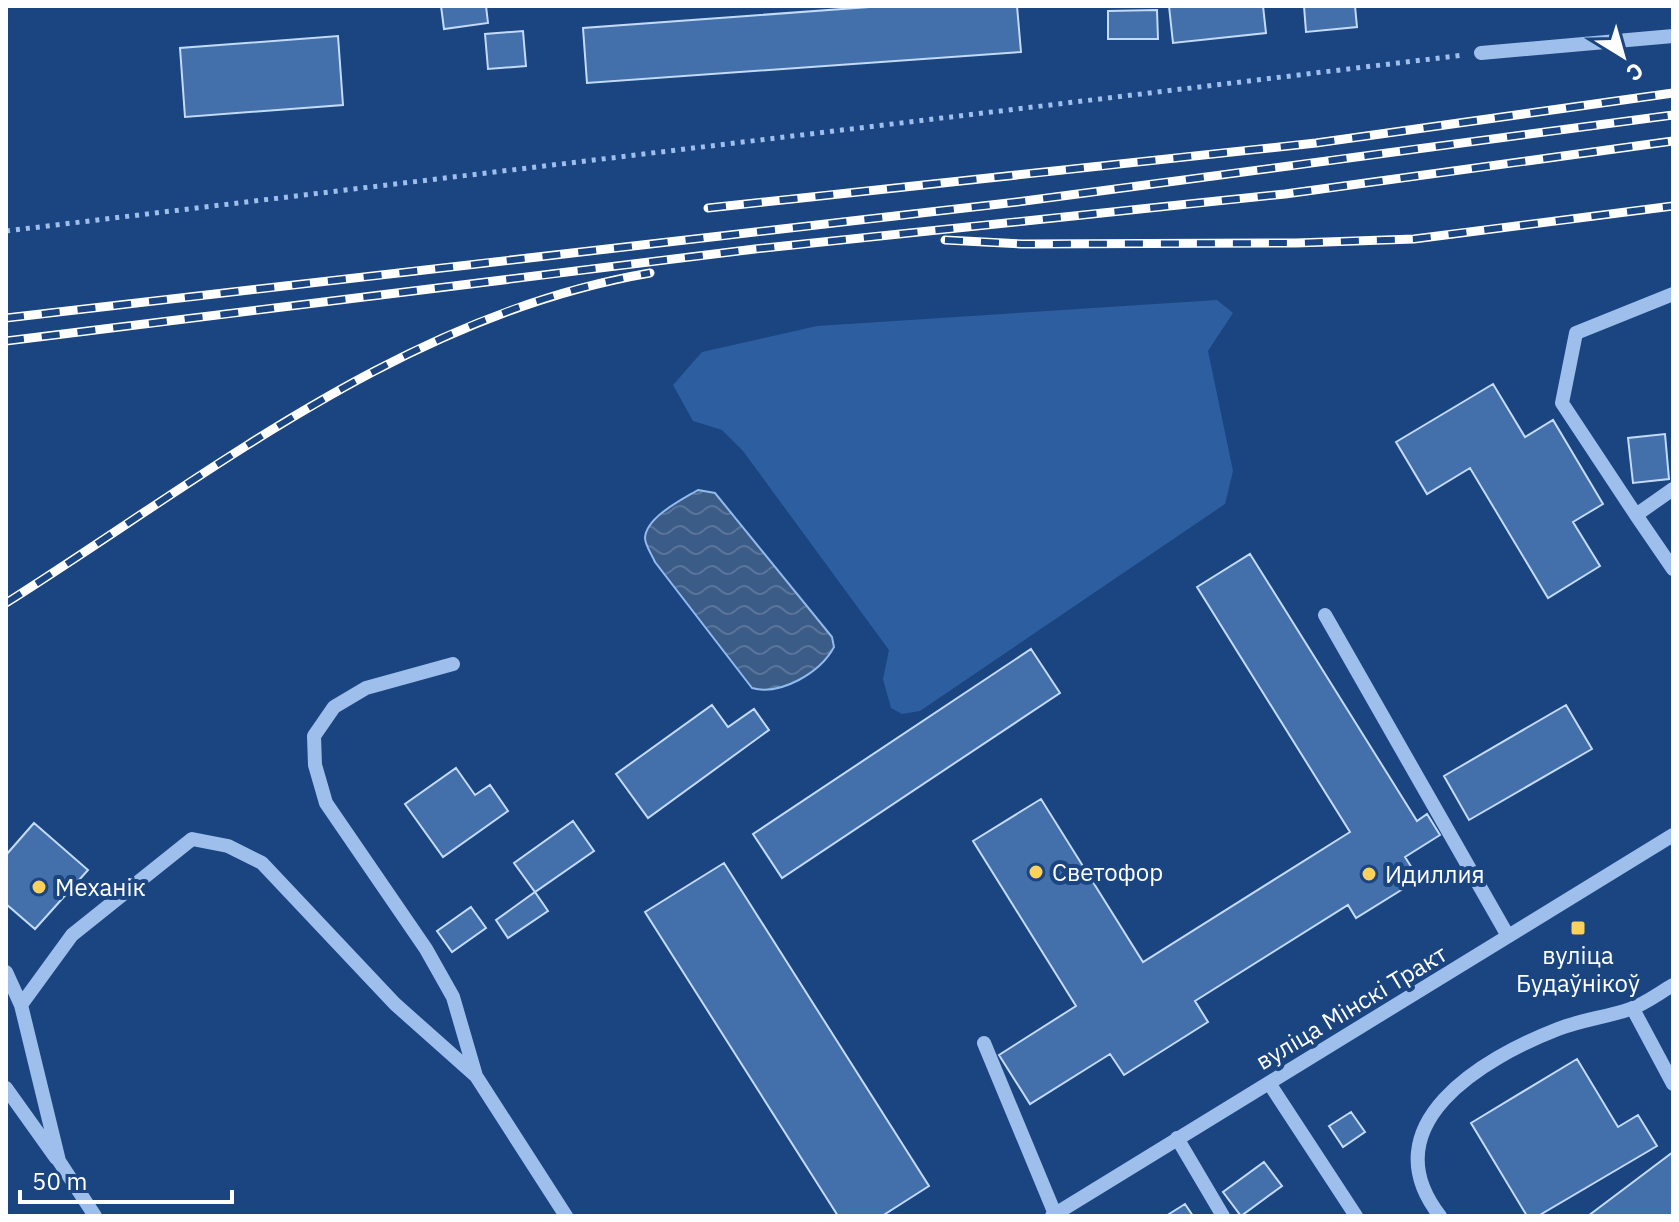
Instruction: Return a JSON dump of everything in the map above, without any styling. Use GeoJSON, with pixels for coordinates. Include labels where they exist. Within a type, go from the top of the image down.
{"type":"FeatureCollection","features":[{"type":"Feature","properties":{"kind":"street"},"geometry":{"type":"LineString","coordinates":[[1481,53],[1673,36]]}},
{"type":"Feature","properties":{"kind":"street"},"geometry":{"type":"LineString","coordinates":[[1673,294],[1576,333],[1562,403],[1673,569]]}},
{"type":"Feature","properties":{"kind":"street"},"geometry":{"type":"LineString","coordinates":[[1636,515],[1673,489]]}},
{"type":"Feature","properties":{"kind":"street"},"geometry":{"type":"LineString","coordinates":[[1325,615],[1508,936]]}},
{"type":"Feature","properties":{"kind":"street"},"geometry":{"type":"LineString","coordinates":[[453,664],[366,688],[334,707],[314,736],[315,765],[326,803],[426,949],[453,997],[476,1076]]}},
{"type":"Feature","properties":{"kind":"street","name":"вуліца Мінскі Тракт"},"geometry":{"type":"LineString","coordinates":[[1053,1215],[1673,835]]}},
{"type":"Feature","properties":{"kind":"street"},"geometry":{"type":"LineString","coordinates":[[21,1005],[72,935],[192,839],[228,846],[262,863],[395,1004],[476,1076],[566,1216]]}},
{"type":"Feature","properties":{"kind":"street"},"geometry":{"type":"LineString","coordinates":[[6,972],[21,1005],[59,1161]]}},
{"type":"Feature","properties":{"kind":"street"},"geometry":{"type":"LineString","coordinates":[[1440,1216],[1431,1204],[1415,1163],[1420,1135],[1433,1110],[1473,1075],[1508,1054],[1558,1029],[1633,1009],[1673,985]]}},
{"type":"Feature","properties":{"kind":"street"},"geometry":{"type":"LineString","coordinates":[[1633,1009],[1673,1084]]}},
{"type":"Feature","properties":{"kind":"street"},"geometry":{"type":"LineString","coordinates":[[984,1043],[1053,1215]]}},
{"type":"Feature","properties":{"kind":"street"},"geometry":{"type":"LineString","coordinates":[[1269,1083],[1356,1216]]}},
{"type":"Feature","properties":{"kind":"street"},"geometry":{"type":"LineString","coordinates":[[6,1088],[95,1216]]}},
{"type":"Feature","properties":{"kind":"street"},"geometry":{"type":"LineString","coordinates":[[1177,1138],[1223,1216]]}},
{"type":"Feature","properties":{"kind":"path"},"geometry":{"type":"LineString","coordinates":[[6,231],[1481,53]]}},
{"type":"Feature","properties":{"kind":"shaded area"},"geometry":{"type":"Polygon","coordinates":[[[1217,300],[1233,313],[1208,351],[1233,471],[1225,504],[920,711],[902,714],[891,708],[883,679],[889,650],[743,451],[722,430],[693,421],[673,385],[702,352],[817,326],[1217,300]]]}},
{"type":"Feature","properties":{"kind":"water"},"geometry":{"type":"Polygon","coordinates":[[[698,490],[715,493],[832,637],[834,647],[828,657],[809,674],[775,689],[752,688],[655,562],[645,541],[647,530],[658,516],[698,490]]]}},
{"type":"Feature","properties":{"kind":"building"},"geometry":{"type":"Polygon","coordinates":[[[441,6],[486,6],[488,23],[444,29],[441,6]]]}},
{"type":"Feature","properties":{"kind":"building"},"geometry":{"type":"Polygon","coordinates":[[[883,6],[1017,6],[1021,52],[587,83],[583,28],[883,6]]]}},
{"type":"Feature","properties":{"kind":"building"},"geometry":{"type":"Polygon","coordinates":[[[1169,6],[1263,6],[1266,33],[1173,43],[1169,6]]]}},
{"type":"Feature","properties":{"kind":"building"},"geometry":{"type":"Polygon","coordinates":[[[1304,6],[1355,6],[1357,27],[1306,32],[1304,6]]]}},
{"type":"Feature","properties":{"kind":"building"},"geometry":{"type":"Polygon","coordinates":[[[1157,10],[1158,39],[1108,39],[1108,11],[1157,10]]]}},
{"type":"Feature","properties":{"kind":"building"},"geometry":{"type":"Polygon","coordinates":[[[523,31],[526,66],[488,69],[485,34],[523,31]]]}},
{"type":"Feature","properties":{"kind":"building"},"geometry":{"type":"Polygon","coordinates":[[[338,36],[343,105],[185,117],[180,48],[338,36]]]}},
{"type":"Feature","properties":{"kind":"building"},"geometry":{"type":"Polygon","coordinates":[[[1493,384],[1525,437],[1553,420],[1603,504],[1573,522],[1600,566],[1548,598],[1470,468],[1427,494],[1396,442],[1493,384]]]}},
{"type":"Feature","properties":{"kind":"building"},"geometry":{"type":"Polygon","coordinates":[[[1665,434],[1669,479],[1633,483],[1628,438],[1665,434]]]}},
{"type":"Feature","properties":{"kind":"building"},"geometry":{"type":"Polygon","coordinates":[[[1250,554],[1417,821],[1427,814],[1440,835],[1405,857],[1419,879],[1356,918],[1348,905],[1195,1001],[1208,1022],[1124,1075],[1110,1054],[1030,1104],[999,1055],[1076,1006],[973,841],[1041,799],[1143,962],[1350,832],[1197,587],[1250,554]]]}},
{"type":"Feature","properties":{"kind":"building"},"geometry":{"type":"Polygon","coordinates":[[[1031,649],[1060,693],[782,878],[753,834],[1031,649]]]}},
{"type":"Feature","properties":{"kind":"building"},"geometry":{"type":"Polygon","coordinates":[[[712,705],[728,727],[754,709],[769,730],[648,818],[616,774],[712,705]]]}},
{"type":"Feature","properties":{"kind":"building"},"geometry":{"type":"Polygon","coordinates":[[[1566,705],[1592,749],[1469,820],[1444,776],[1566,705]]]}},
{"type":"Feature","properties":{"kind":"building"},"geometry":{"type":"Polygon","coordinates":[[[456,768],[475,795],[490,785],[508,811],[443,857],[405,804],[456,768]]]}},
{"type":"Feature","properties":{"kind":"building"},"geometry":{"type":"Polygon","coordinates":[[[573,821],[594,851],[535,892],[514,863],[573,821]]]}},
{"type":"Feature","properties":{"kind":"building","name":"Механік"},"geometry":{"type":"Polygon","coordinates":[[[34,823],[88,870],[35,929],[6,904],[6,855],[34,823]]]}},
{"type":"Feature","properties":{"kind":"building"},"geometry":{"type":"Polygon","coordinates":[[[724,863],[929,1186],[882,1216],[838,1216],[645,912],[724,863]]]}},
{"type":"Feature","properties":{"kind":"building"},"geometry":{"type":"Polygon","coordinates":[[[535,892],[548,911],[508,938],[496,920],[535,892]]]}},
{"type":"Feature","properties":{"kind":"building"},"geometry":{"type":"Polygon","coordinates":[[[471,907],[486,928],[452,952],[437,931],[471,907]]]}},
{"type":"Feature","properties":{"kind":"building"},"geometry":{"type":"Polygon","coordinates":[[[1577,1059],[1618,1127],[1638,1115],[1657,1146],[1538,1216],[1527,1216],[1471,1123],[1577,1059]]]}},
{"type":"Feature","properties":{"kind":"building"},"geometry":{"type":"Polygon","coordinates":[[[1351,1112],[1365,1132],[1343,1147],[1329,1126],[1351,1112]]]}},
{"type":"Feature","properties":{"kind":"building"},"geometry":{"type":"Polygon","coordinates":[[[1673,1152],[1673,1216],[1588,1216],[1673,1152]]]}},
{"type":"Feature","properties":{"kind":"building"},"geometry":{"type":"Polygon","coordinates":[[[1264,1162],[1282,1186],[1241,1216],[1223,1192],[1264,1162]]]}},
{"type":"Feature","properties":{"kind":"building"},"geometry":{"type":"Polygon","coordinates":[[[1185,1204],[1193,1216],[1166,1216],[1185,1204]]]}},
{"type":"Feature","properties":{"kind":"railway"},"geometry":{"type":"LineString","coordinates":[[708,208],[1316,143],[1673,93]]}},
{"type":"Feature","properties":{"kind":"railway"},"geometry":{"type":"LineString","coordinates":[[6,318],[1017,202],[1673,115]]}},
{"type":"Feature","properties":{"kind":"railway"},"geometry":{"type":"LineString","coordinates":[[6,341],[755,249],[1285,194],[1673,141]]}},
{"type":"Feature","properties":{"kind":"railway"},"geometry":{"type":"LineString","coordinates":[[945,240],[1022,244],[1296,243],[1414,239],[1673,206]]}},
{"type":"Feature","properties":{"kind":"railway"},"geometry":{"type":"LineString","coordinates":[[6,603],[235,453],[313,405],[392,362],[475,324],[560,294],[650,273]]}},
{"type":"Feature","properties":{"kind":"place","name":"Светофор"},"geometry":{"type":"Point","coordinates":[1036,872]}},
{"type":"Feature","properties":{"kind":"place","name":"Идиллия"},"geometry":{"type":"Point","coordinates":[1369,874]}},
{"type":"Feature","properties":{"kind":"place","name":"Механік"},"geometry":{"type":"Point","coordinates":[39,887]}},
{"type":"Feature","properties":{"kind":"place","name":"вуліца Будаўнікоў"},"geometry":{"type":"Point","coordinates":[1578,928]}}]}
